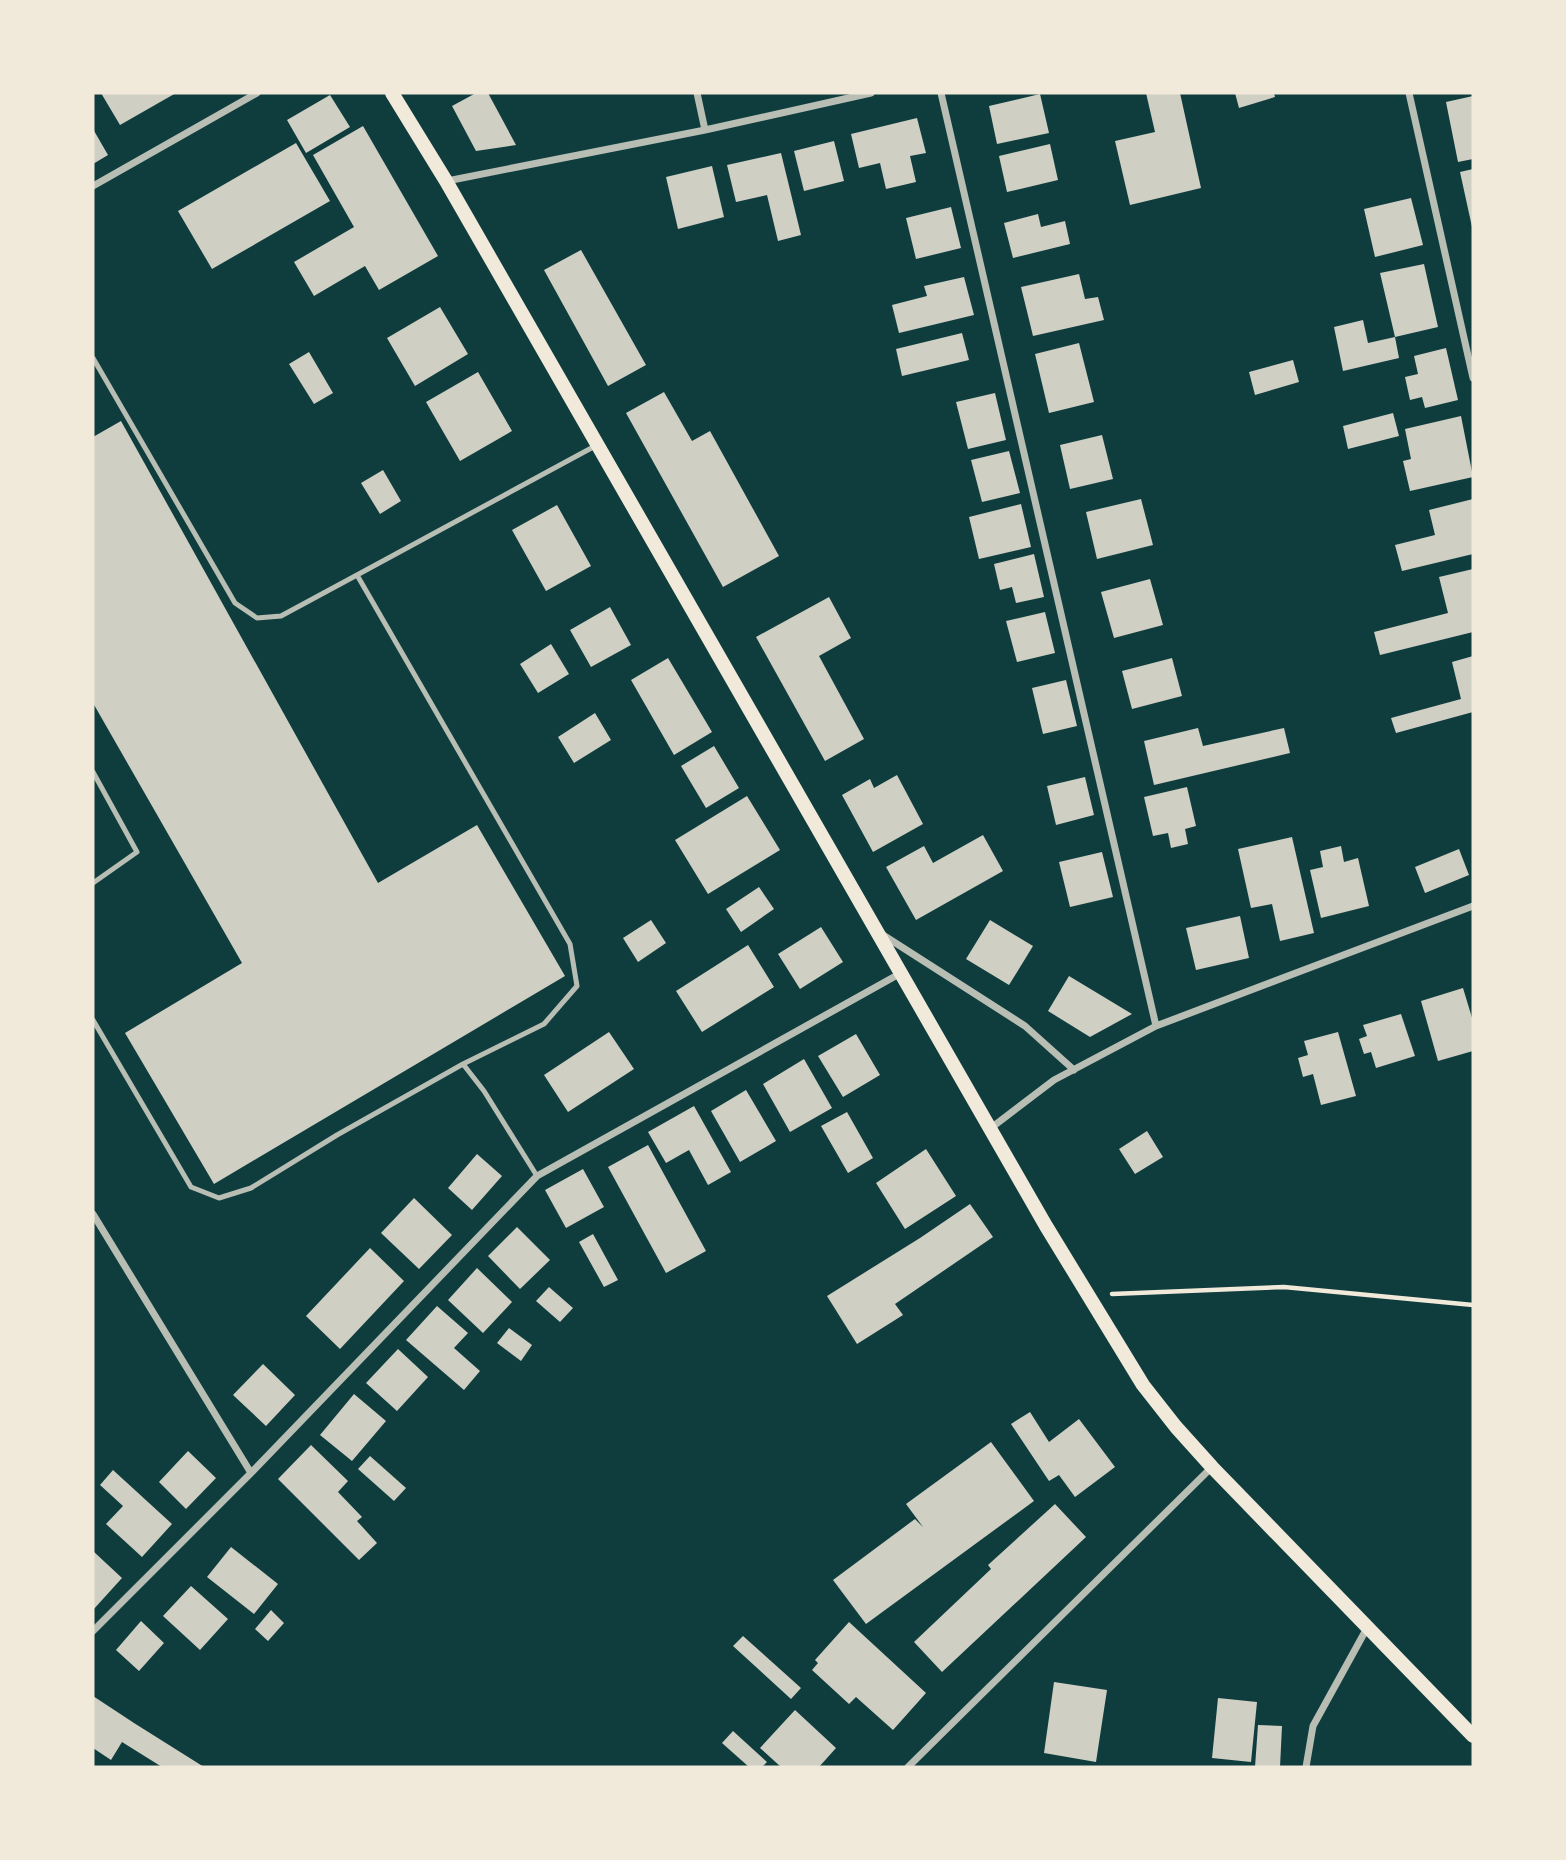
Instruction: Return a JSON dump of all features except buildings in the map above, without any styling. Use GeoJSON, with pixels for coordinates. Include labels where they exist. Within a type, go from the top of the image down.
{"type":"FeatureCollection","features":[{"type":"Feature","properties":{"kind":"main road"},"geometry":{"type":"LineString","coordinates":[[392,93],[446,181],[1087,1296],[1143,1385],[1175,1427],[1212,1467],[1473,1736]]}},
{"type":"Feature","properties":{"kind":"street"},"geometry":{"type":"LineString","coordinates":[[93,186],[257,93]]}},
{"type":"Feature","properties":{"kind":"street"},"geometry":{"type":"LineString","coordinates":[[696,93],[705,130]]}},
{"type":"Feature","properties":{"kind":"street"},"geometry":{"type":"LineString","coordinates":[[446,181],[705,130],[871,93]]}},
{"type":"Feature","properties":{"kind":"street"},"geometry":{"type":"LineString","coordinates":[[941,93],[1156,1026]]}},
{"type":"Feature","properties":{"kind":"street"},"geometry":{"type":"LineString","coordinates":[[1409,93],[1473,377]]}},
{"type":"Feature","properties":{"kind":"street"},"geometry":{"type":"LineString","coordinates":[[990,1128],[1054,1080],[1156,1026],[1473,906]]}},
{"type":"Feature","properties":{"kind":"street"},"geometry":{"type":"LineString","coordinates":[[877,932],[1025,1026],[1074,1070]]}},
{"type":"Feature","properties":{"kind":"street"},"geometry":{"type":"LineString","coordinates":[[93,1631],[251,1473],[537,1176],[901,973]]}},
{"type":"Feature","properties":{"kind":"street"},"geometry":{"type":"LineString","coordinates":[[93,1214],[251,1473]]}},
{"type":"Feature","properties":{"kind":"street"},"geometry":{"type":"LineString","coordinates":[[908,1767],[1212,1467]]}},
{"type":"Feature","properties":{"kind":"street"},"geometry":{"type":"LineString","coordinates":[[1306,1767],[1313,1726],[1367,1628]]}},
{"type":"Feature","properties":{"kind":"lane"},"geometry":{"type":"LineString","coordinates":[[93,358],[235,603],[257,618],[281,616],[597,445]]}},
{"type":"Feature","properties":{"kind":"lane"},"geometry":{"type":"LineString","coordinates":[[93,1020],[191,1187],[219,1198],[251,1188],[337,1135],[463,1064],[544,1024],[576,986],[570,944],[357,575]]}},
{"type":"Feature","properties":{"kind":"lane"},"geometry":{"type":"LineString","coordinates":[[93,772],[138,852],[93,883]]}},
{"type":"Feature","properties":{"kind":"lane"},"geometry":{"type":"LineString","coordinates":[[463,1064],[484,1091],[537,1176]]}},
{"type":"Feature","properties":{"kind":"path"},"geometry":{"type":"LineString","coordinates":[[1087,1296],[1284,1287],[1473,1305]]}}]}
